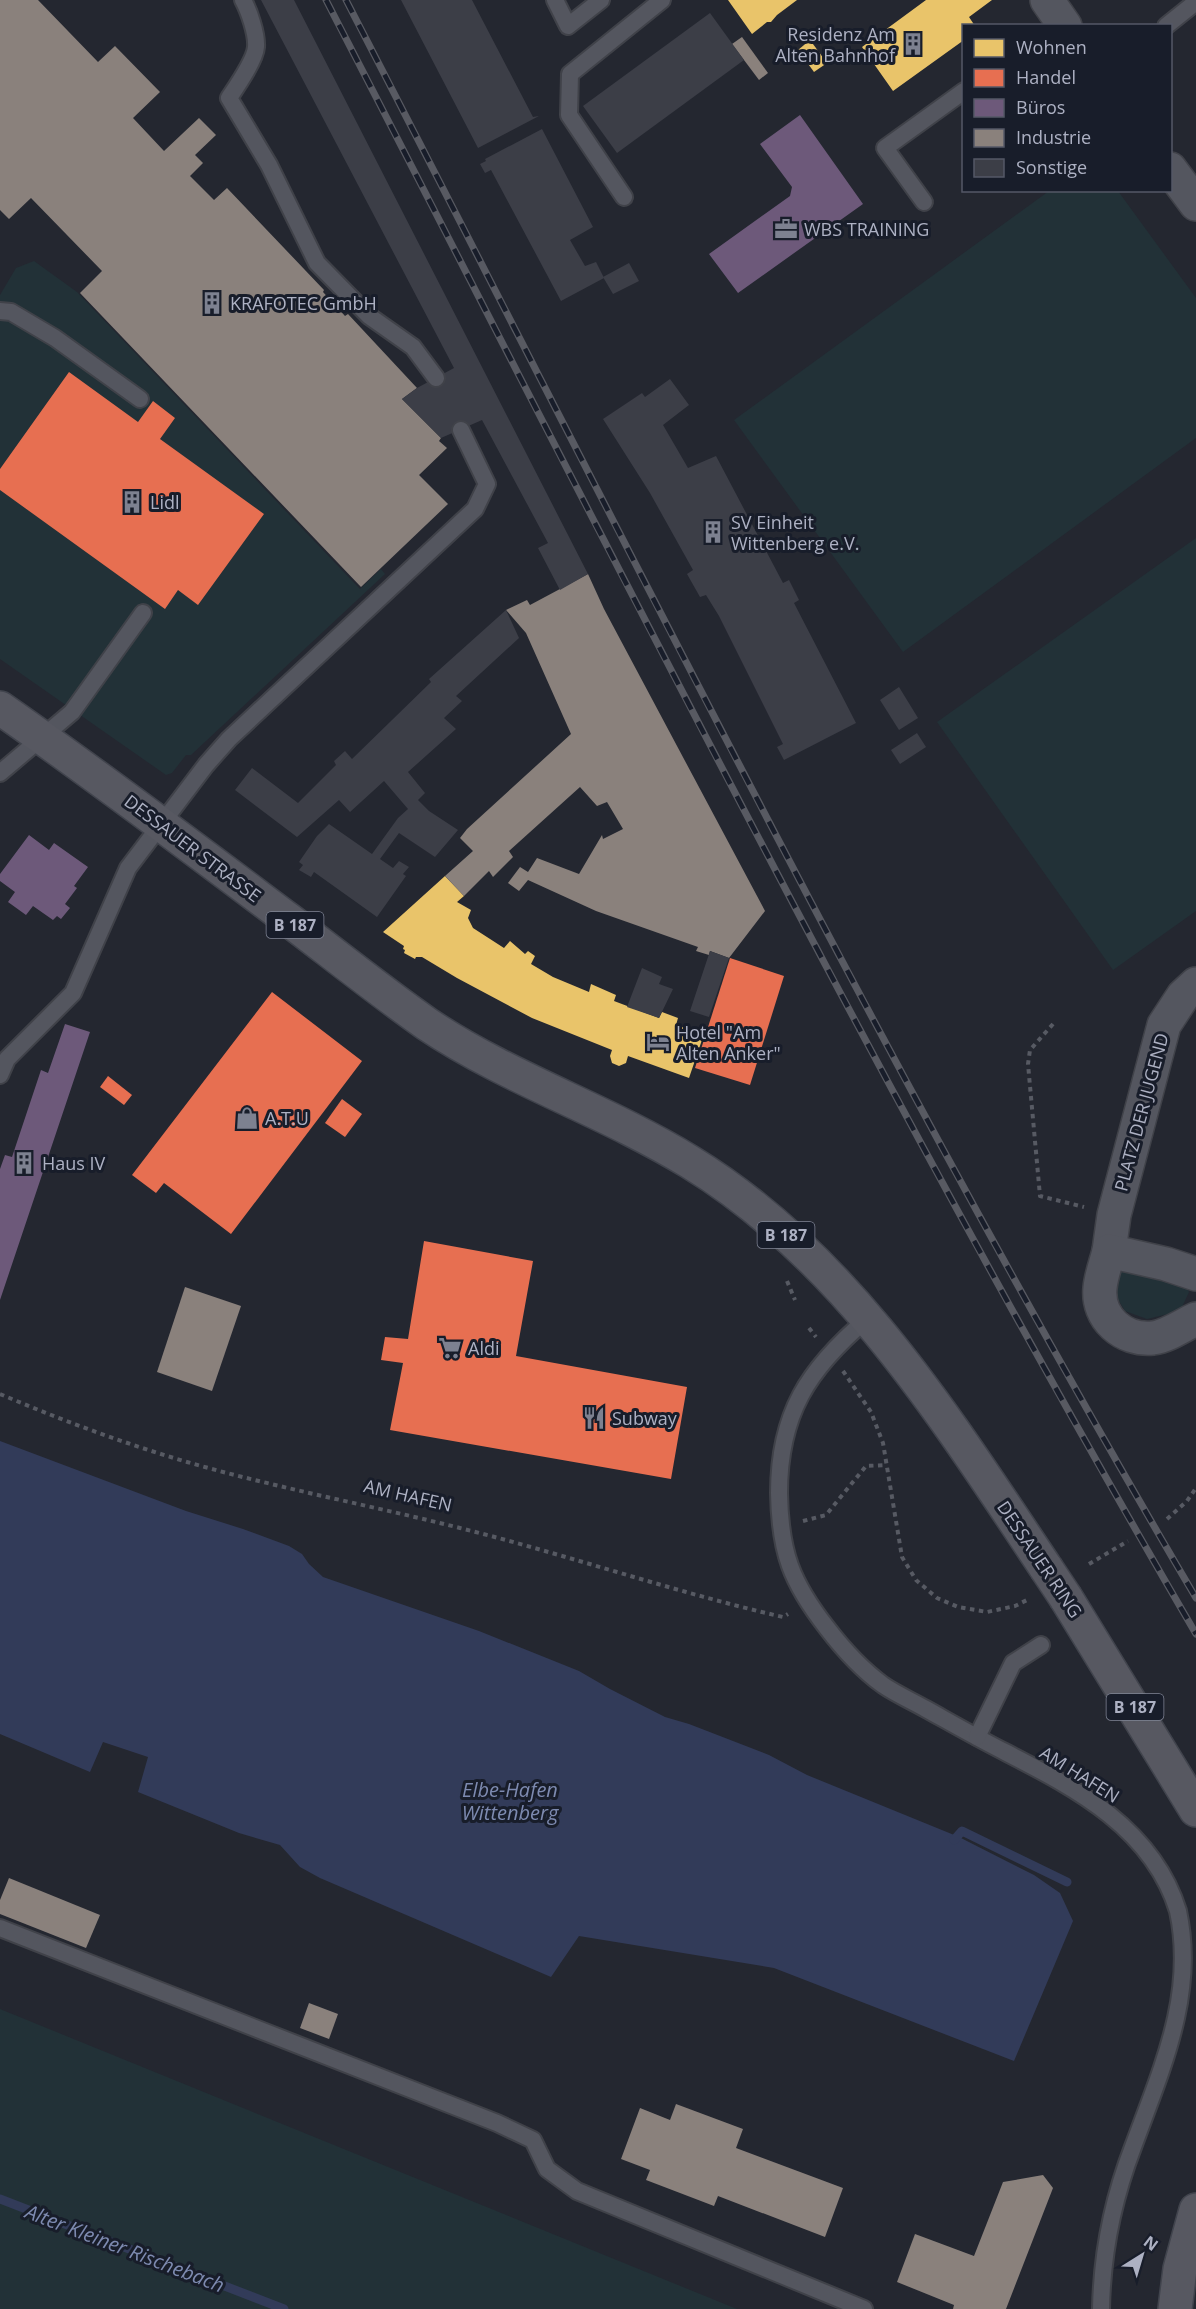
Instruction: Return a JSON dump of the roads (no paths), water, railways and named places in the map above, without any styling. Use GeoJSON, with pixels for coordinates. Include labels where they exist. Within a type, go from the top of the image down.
{"type":"FeatureCollection","features":[{"type":"Feature","properties":{"kind":"main road","name":"DESSAUER STRASSE"},"geometry":{"type":"LineString","coordinates":[[0,708],[162,824],[430,1025],[483,1057],[603,1116],[691,1163],[747,1202],[823,1269],[867,1319]]}},
{"type":"Feature","properties":{"kind":"main road","name":"DESSAUER RING"},"geometry":{"type":"LineString","coordinates":[[867,1319],[930,1400],[1046,1568],[1196,1810]]}},
{"type":"Feature","properties":{"kind":"main road"},"geometry":{"type":"LineString","coordinates":[[1175,2309],[1180,2269],[1196,2210]]}},
{"type":"Feature","properties":{"kind":"street"},"geometry":{"type":"LineString","coordinates":[[1172,172],[1196,204]]}},
{"type":"Feature","properties":{"kind":"street","name":"PLATZ DER JUGEND"},"geometry":{"type":"LineString","coordinates":[[1109,1251],[1114,1215],[1164,1025],[1183,996],[1196,984]]}},
{"type":"Feature","properties":{"kind":"street"},"geometry":{"type":"LineString","coordinates":[[1196,1274],[1166,1264],[1109,1251],[1100,1287],[1104,1315],[1113,1326],[1124,1332],[1154,1338],[1196,1319]]}},
{"type":"Feature","properties":{"kind":"lane"},"geometry":{"type":"LineString","coordinates":[[243,0],[250,12],[256,47],[244,74],[229,98],[269,165],[317,263],[369,316],[413,347],[436,378]]}},
{"type":"Feature","properties":{"kind":"lane"},"geometry":{"type":"LineString","coordinates":[[555,0],[568,26],[601,0]]}},
{"type":"Feature","properties":{"kind":"lane"},"geometry":{"type":"LineString","coordinates":[[624,197],[569,115],[570,74],[662,0]]}},
{"type":"Feature","properties":{"kind":"lane"},"geometry":{"type":"LineString","coordinates":[[1168,24],[1196,2]]}},
{"type":"Feature","properties":{"kind":"lane"},"geometry":{"type":"LineString","coordinates":[[924,202],[885,148],[962,92]]}},
{"type":"Feature","properties":{"kind":"lane"},"geometry":{"type":"LineString","coordinates":[[0,311],[11,312],[55,339],[140,399]]}},
{"type":"Feature","properties":{"kind":"lane"},"geometry":{"type":"LineString","coordinates":[[0,1076],[7,1059],[73,993],[128,868],[206,765],[229,739],[475,509],[487,484],[461,430]]}},
{"type":"Feature","properties":{"kind":"lane"},"geometry":{"type":"LineString","coordinates":[[0,773],[72,712],[143,613]]}},
{"type":"Feature","properties":{"kind":"lane","name":"AM HAFEN"},"geometry":{"type":"LineString","coordinates":[[867,1319],[830,1354],[794,1404],[779,1466],[780,1522],[789,1566],[808,1604],[847,1654],[883,1686],[1061,1781],[1118,1821],[1144,1847],[1165,1880],[1178,1911],[1184,1942],[1185,1976],[1182,2010],[1167,2066],[1132,2147],[1121,2181],[1108,2233],[1101,2309]]}},
{"type":"Feature","properties":{"kind":"lane"},"geometry":{"type":"LineString","coordinates":[[977,1737],[1013,1664],[1041,1645]]}},
{"type":"Feature","properties":{"kind":"lane"},"geometry":{"type":"LineString","coordinates":[[0,1928],[497,2123],[533,2140],[547,2169],[577,2191],[864,2309]]}},
{"type":"Feature","properties":{"kind":"water","name":"Elbe-Hafen Wittenberg"},"geometry":{"type":"Polygon","coordinates":[[[0,1441],[186,1511],[289,1546],[302,1554],[323,1577],[479,1631],[579,1671],[665,1717],[769,1755],[807,1775],[959,1837],[1034,1875],[1060,1893],[1073,1921],[1014,2061],[774,1968],[579,1936],[551,1977],[320,1878],[300,1867],[280,1845],[239,1833],[138,1792],[148,1757],[103,1742],[90,1772],[0,1734],[0,1441]]]}},
{"type":"Feature","properties":{"kind":"waterway"},"geometry":{"type":"LineString","coordinates":[[954,1840],[962,1831],[1067,1882]]}},
{"type":"Feature","properties":{"kind":"waterway","name":"Alter Kleiner Rischebach"},"geometry":{"type":"LineString","coordinates":[[0,2199],[284,2309]]}},
{"type":"Feature","properties":{"kind":"railway"},"geometry":{"type":"LineString","coordinates":[[326,0],[750,823],[969,1231],[1196,1634]]}},
{"type":"Feature","properties":{"kind":"railway"},"geometry":{"type":"LineString","coordinates":[[346,0],[656,604],[866,1005],[1083,1402],[1196,1598]]}},
{"type":"Feature","properties":{"kind":"place","name":"Residenz Am Alten Bahnhof"},"geometry":{"type":"Point","coordinates":[913,44]}},
{"type":"Feature","properties":{"kind":"place","name":"WBS TRAINING"},"geometry":{"type":"Point","coordinates":[786,229]}},
{"type":"Feature","properties":{"kind":"place","name":"KRAFOTEC GmbH"},"geometry":{"type":"Point","coordinates":[212,303]}},
{"type":"Feature","properties":{"kind":"place","name":"Lidl"},"geometry":{"type":"Point","coordinates":[132,502]}},
{"type":"Feature","properties":{"kind":"place","name":"SV Einheit Wittenberg e.V."},"geometry":{"type":"Point","coordinates":[713,532]}},
{"type":"Feature","properties":{"kind":"place","name":"Hotel \"Am Alten Anker\""},"geometry":{"type":"Point","coordinates":[658,1042]}},
{"type":"Feature","properties":{"kind":"place","name":"A.T.U"},"geometry":{"type":"Point","coordinates":[247,1118]}},
{"type":"Feature","properties":{"kind":"place","name":"Haus IV"},"geometry":{"type":"Point","coordinates":[24,1163]}},
{"type":"Feature","properties":{"kind":"place","name":"Aldi"},"geometry":{"type":"Point","coordinates":[450,1348]}},
{"type":"Feature","properties":{"kind":"place","name":"Subway"},"geometry":{"type":"Point","coordinates":[594,1418]}}]}
